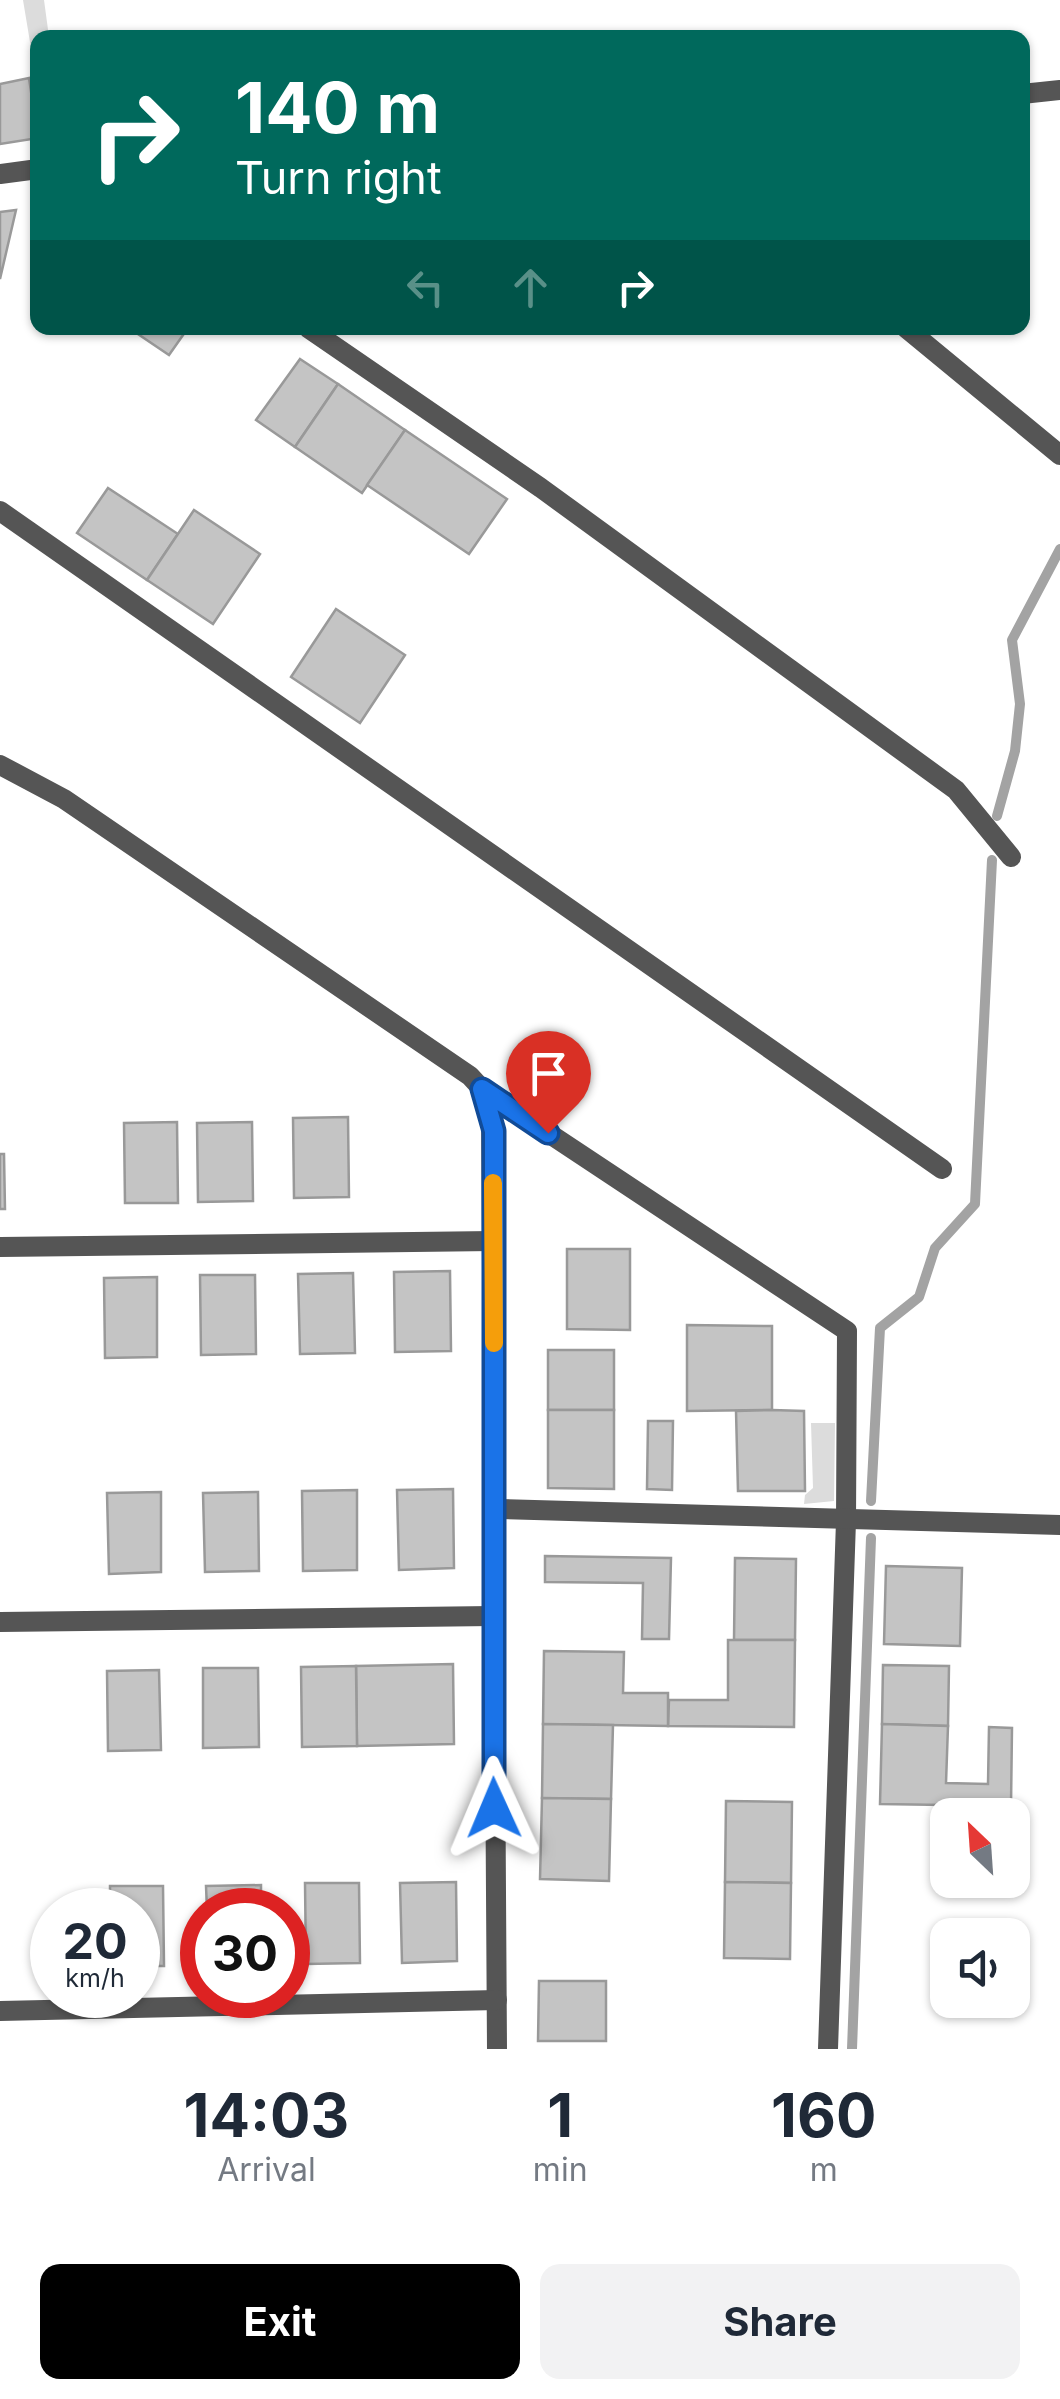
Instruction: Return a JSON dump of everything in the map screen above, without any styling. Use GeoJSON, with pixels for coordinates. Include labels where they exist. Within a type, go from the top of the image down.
{"type":"FeatureCollection","features":[{"type":"Feature","properties":{"kind":"street"},"geometry":{"type":"LineString","coordinates":[[1030,93],[1060,90]]}},
{"type":"Feature","properties":{"kind":"street"},"geometry":{"type":"LineString","coordinates":[[0,174],[30,169]]}},
{"type":"Feature","properties":{"kind":"street"},"geometry":{"type":"LineString","coordinates":[[318,335],[541,488],[956,790],[1010,858]]}},
{"type":"Feature","properties":{"kind":"street"},"geometry":{"type":"LineString","coordinates":[[914,335],[1060,455]]}},
{"type":"Feature","properties":{"kind":"street"},"geometry":{"type":"LineString","coordinates":[[0,512],[942,1169]]}},
{"type":"Feature","properties":{"kind":"street"},"geometry":{"type":"LineString","coordinates":[[0,765],[80,810],[470,1076],[482,1089],[847,1331],[846,1521],[828,2049]]}},
{"type":"Feature","properties":{"kind":"street"},"geometry":{"type":"LineString","coordinates":[[482,1089],[494,1131],[497,1509],[492,1616],[497,2049]]}},
{"type":"Feature","properties":{"kind":"street"},"geometry":{"type":"LineString","coordinates":[[0,1248],[493,1241]]}},
{"type":"Feature","properties":{"kind":"street"},"geometry":{"type":"LineString","coordinates":[[497,1509],[1060,1526]]}},
{"type":"Feature","properties":{"kind":"street"},"geometry":{"type":"LineString","coordinates":[[0,1622],[492,1616]]}},
{"type":"Feature","properties":{"kind":"street"},"geometry":{"type":"LineString","coordinates":[[0,2011],[497,2000]]}},
{"type":"Feature","properties":{"kind":"shaded area"},"geometry":{"type":"Polygon","coordinates":[[[23,0],[44,0],[48,30],[30,30],[30,42],[23,0]]]}},
{"type":"Feature","properties":{"kind":"shaded area"},"geometry":{"type":"Polygon","coordinates":[[[811,1423],[835,1423],[834,1501],[804,1504],[805,1495],[813,1488],[811,1423]]]}},
{"type":"Feature","properties":{"kind":"building"},"geometry":{"type":"Polygon","coordinates":[[[29,78],[30,139],[0,144],[0,84],[29,78]]]}},
{"type":"Feature","properties":{"kind":"building"},"geometry":{"type":"Polygon","coordinates":[[[16,210],[0,279],[0,212],[16,210]]]}},
{"type":"Feature","properties":{"kind":"building"},"geometry":{"type":"Polygon","coordinates":[[[139,335],[183,335],[169,355],[139,335]]]}},
{"type":"Feature","properties":{"kind":"building"},"geometry":{"type":"Polygon","coordinates":[[[300,359],[338,384],[295,447],[256,420],[300,359]]]}},
{"type":"Feature","properties":{"kind":"building"},"geometry":{"type":"Polygon","coordinates":[[[338,384],[405,430],[362,493],[295,447],[338,384]]]}},
{"type":"Feature","properties":{"kind":"building"},"geometry":{"type":"Polygon","coordinates":[[[405,430],[507,499],[469,554],[367,485],[405,430]]]}},
{"type":"Feature","properties":{"kind":"building"},"geometry":{"type":"Polygon","coordinates":[[[108,488],[178,534],[147,580],[77,533],[108,488]]]}},
{"type":"Feature","properties":{"kind":"building"},"geometry":{"type":"Polygon","coordinates":[[[194,510],[260,554],[213,624],[147,580],[194,510]]]}},
{"type":"Feature","properties":{"kind":"building"},"geometry":{"type":"Polygon","coordinates":[[[336,609],[405,655],[360,723],[291,677],[336,609]]]}},
{"type":"Feature","properties":{"kind":"building"},"geometry":{"type":"Polygon","coordinates":[[[348,1117],[349,1197],[294,1198],[293,1118],[348,1117]]]}},
{"type":"Feature","properties":{"kind":"building"},"geometry":{"type":"Polygon","coordinates":[[[177,1122],[178,1203],[125,1203],[124,1123],[177,1122]]]}},
{"type":"Feature","properties":{"kind":"building"},"geometry":{"type":"Polygon","coordinates":[[[252,1122],[253,1201],[198,1202],[197,1123],[252,1122]]]}},
{"type":"Feature","properties":{"kind":"building"},"geometry":{"type":"Polygon","coordinates":[[[0,1154],[4,1154],[5,1209],[0,1209],[0,1154]]]}},
{"type":"Feature","properties":{"kind":"building"},"geometry":{"type":"Polygon","coordinates":[[[567,1249],[630,1249],[630,1330],[567,1329],[567,1249]]]}},
{"type":"Feature","properties":{"kind":"building"},"geometry":{"type":"Polygon","coordinates":[[[450,1271],[451,1351],[395,1352],[394,1272],[450,1271]]]}},
{"type":"Feature","properties":{"kind":"building"},"geometry":{"type":"Polygon","coordinates":[[[353,1273],[355,1353],[300,1354],[298,1274],[353,1273]]]}},
{"type":"Feature","properties":{"kind":"building"},"geometry":{"type":"Polygon","coordinates":[[[200,1275],[255,1275],[256,1354],[201,1355],[200,1275]]]}},
{"type":"Feature","properties":{"kind":"building"},"geometry":{"type":"Polygon","coordinates":[[[157,1277],[157,1357],[105,1358],[104,1278],[157,1277]]]}},
{"type":"Feature","properties":{"kind":"building"},"geometry":{"type":"Polygon","coordinates":[[[687,1325],[772,1326],[772,1410],[687,1411],[687,1325]]]}},
{"type":"Feature","properties":{"kind":"building"},"geometry":{"type":"Polygon","coordinates":[[[548,1350],[614,1350],[614,1410],[548,1410],[548,1350]]]}},
{"type":"Feature","properties":{"kind":"building"},"geometry":{"type":"Polygon","coordinates":[[[548,1410],[614,1410],[614,1489],[548,1488],[548,1410]]]}},
{"type":"Feature","properties":{"kind":"building"},"geometry":{"type":"Polygon","coordinates":[[[736,1411],[804,1411],[805,1491],[738,1491],[736,1411]]]}},
{"type":"Feature","properties":{"kind":"building"},"geometry":{"type":"Polygon","coordinates":[[[648,1421],[673,1421],[672,1490],[647,1489],[648,1421]]]}},
{"type":"Feature","properties":{"kind":"building"},"geometry":{"type":"Polygon","coordinates":[[[453,1489],[454,1568],[399,1570],[397,1490],[453,1489]]]}},
{"type":"Feature","properties":{"kind":"building"},"geometry":{"type":"Polygon","coordinates":[[[357,1490],[357,1570],[303,1571],[302,1491],[357,1490]]]}},
{"type":"Feature","properties":{"kind":"building"},"geometry":{"type":"Polygon","coordinates":[[[161,1492],[161,1572],[109,1574],[107,1493],[161,1492]]]}},
{"type":"Feature","properties":{"kind":"building"},"geometry":{"type":"Polygon","coordinates":[[[258,1492],[259,1571],[205,1572],[203,1493],[258,1492]]]}},
{"type":"Feature","properties":{"kind":"building"},"geometry":{"type":"Polygon","coordinates":[[[545,1556],[671,1558],[669,1639],[642,1639],[643,1583],[545,1582],[545,1556]]]}},
{"type":"Feature","properties":{"kind":"building"},"geometry":{"type":"Polygon","coordinates":[[[735,1558],[796,1559],[795,1640],[734,1640],[735,1558]]]}},
{"type":"Feature","properties":{"kind":"building"},"geometry":{"type":"Polygon","coordinates":[[[886,1566],[962,1568],[960,1646],[884,1644],[886,1566]]]}},
{"type":"Feature","properties":{"kind":"building"},"geometry":{"type":"Polygon","coordinates":[[[728,1640],[795,1640],[794,1727],[668,1726],[669,1700],[728,1700],[728,1640]]]}},
{"type":"Feature","properties":{"kind":"building"},"geometry":{"type":"Polygon","coordinates":[[[544,1651],[624,1652],[623,1693],[668,1693],[668,1726],[543,1724],[544,1651]]]}},
{"type":"Feature","properties":{"kind":"building"},"geometry":{"type":"Polygon","coordinates":[[[453,1664],[454,1744],[357,1746],[356,1666],[453,1664]]]}},
{"type":"Feature","properties":{"kind":"building"},"geometry":{"type":"Polygon","coordinates":[[[883,1665],[949,1666],[948,1726],[882,1724],[883,1665]]]}},
{"type":"Feature","properties":{"kind":"building"},"geometry":{"type":"Polygon","coordinates":[[[356,1666],[357,1746],[302,1747],[301,1667],[356,1666]]]}},
{"type":"Feature","properties":{"kind":"building"},"geometry":{"type":"Polygon","coordinates":[[[203,1668],[258,1668],[259,1747],[203,1748],[203,1668]]]}},
{"type":"Feature","properties":{"kind":"building"},"geometry":{"type":"Polygon","coordinates":[[[159,1670],[161,1750],[108,1751],[107,1671],[159,1670]]]}},
{"type":"Feature","properties":{"kind":"building"},"geometry":{"type":"Polygon","coordinates":[[[543,1724],[613,1725],[611,1799],[542,1798],[543,1724]]]}},
{"type":"Feature","properties":{"kind":"building"},"geometry":{"type":"Polygon","coordinates":[[[882,1724],[948,1726],[946,1783],[988,1784],[989,1727],[1012,1728],[1011,1798],[930,1798],[930,1805],[880,1804],[882,1724]]]}},
{"type":"Feature","properties":{"kind":"building"},"geometry":{"type":"Polygon","coordinates":[[[542,1798],[611,1799],[609,1881],[540,1879],[542,1798]]]}},
{"type":"Feature","properties":{"kind":"building"},"geometry":{"type":"Polygon","coordinates":[[[726,1801],[792,1802],[791,1883],[725,1882],[726,1801]]]}},
{"type":"Feature","properties":{"kind":"building"},"geometry":{"type":"Polygon","coordinates":[[[456,1882],[457,1961],[402,1963],[400,1883],[456,1882]]]}},
{"type":"Feature","properties":{"kind":"building"},"geometry":{"type":"Polygon","coordinates":[[[725,1882],[791,1883],[790,1959],[724,1958],[725,1882]]]}},
{"type":"Feature","properties":{"kind":"building"},"geometry":{"type":"Polygon","coordinates":[[[305,1883],[359,1883],[360,1963],[310,1964],[310,1888],[305,1888],[305,1883]]]}},
{"type":"Feature","properties":{"kind":"building"},"geometry":{"type":"Polygon","coordinates":[[[261,1885],[261,1888],[206,1888],[261,1885]]]}},
{"type":"Feature","properties":{"kind":"building"},"geometry":{"type":"Polygon","coordinates":[[[163,1886],[164,1966],[160,1966],[160,1888],[110,1888],[163,1886]]]}},
{"type":"Feature","properties":{"kind":"building"},"geometry":{"type":"Polygon","coordinates":[[[539,1981],[606,1981],[606,2041],[538,2041],[539,1981]]]}},
{"type":"Feature","properties":{"kind":"waterway"},"geometry":{"type":"LineString","coordinates":[[997,816],[1015,751],[1020,704],[1012,640],[1060,549]]}},
{"type":"Feature","properties":{"kind":"waterway"},"geometry":{"type":"LineString","coordinates":[[871,1501],[880,1328],[919,1297],[935,1248],[975,1204],[992,860]]}},
{"type":"Feature","properties":{"kind":"waterway"},"geometry":{"type":"LineString","coordinates":[[852,2049],[871,1538]]}},
{"type":"Feature","properties":{"kind":"slow traffic"},"geometry":{"type":"LineString","coordinates":[[493,1183],[494,1343]]}},
{"type":"Feature","properties":{"kind":"route"},"geometry":{"type":"LineString","coordinates":[[494,1808],[494,1131],[482,1089],[548,1133]]}}]}
